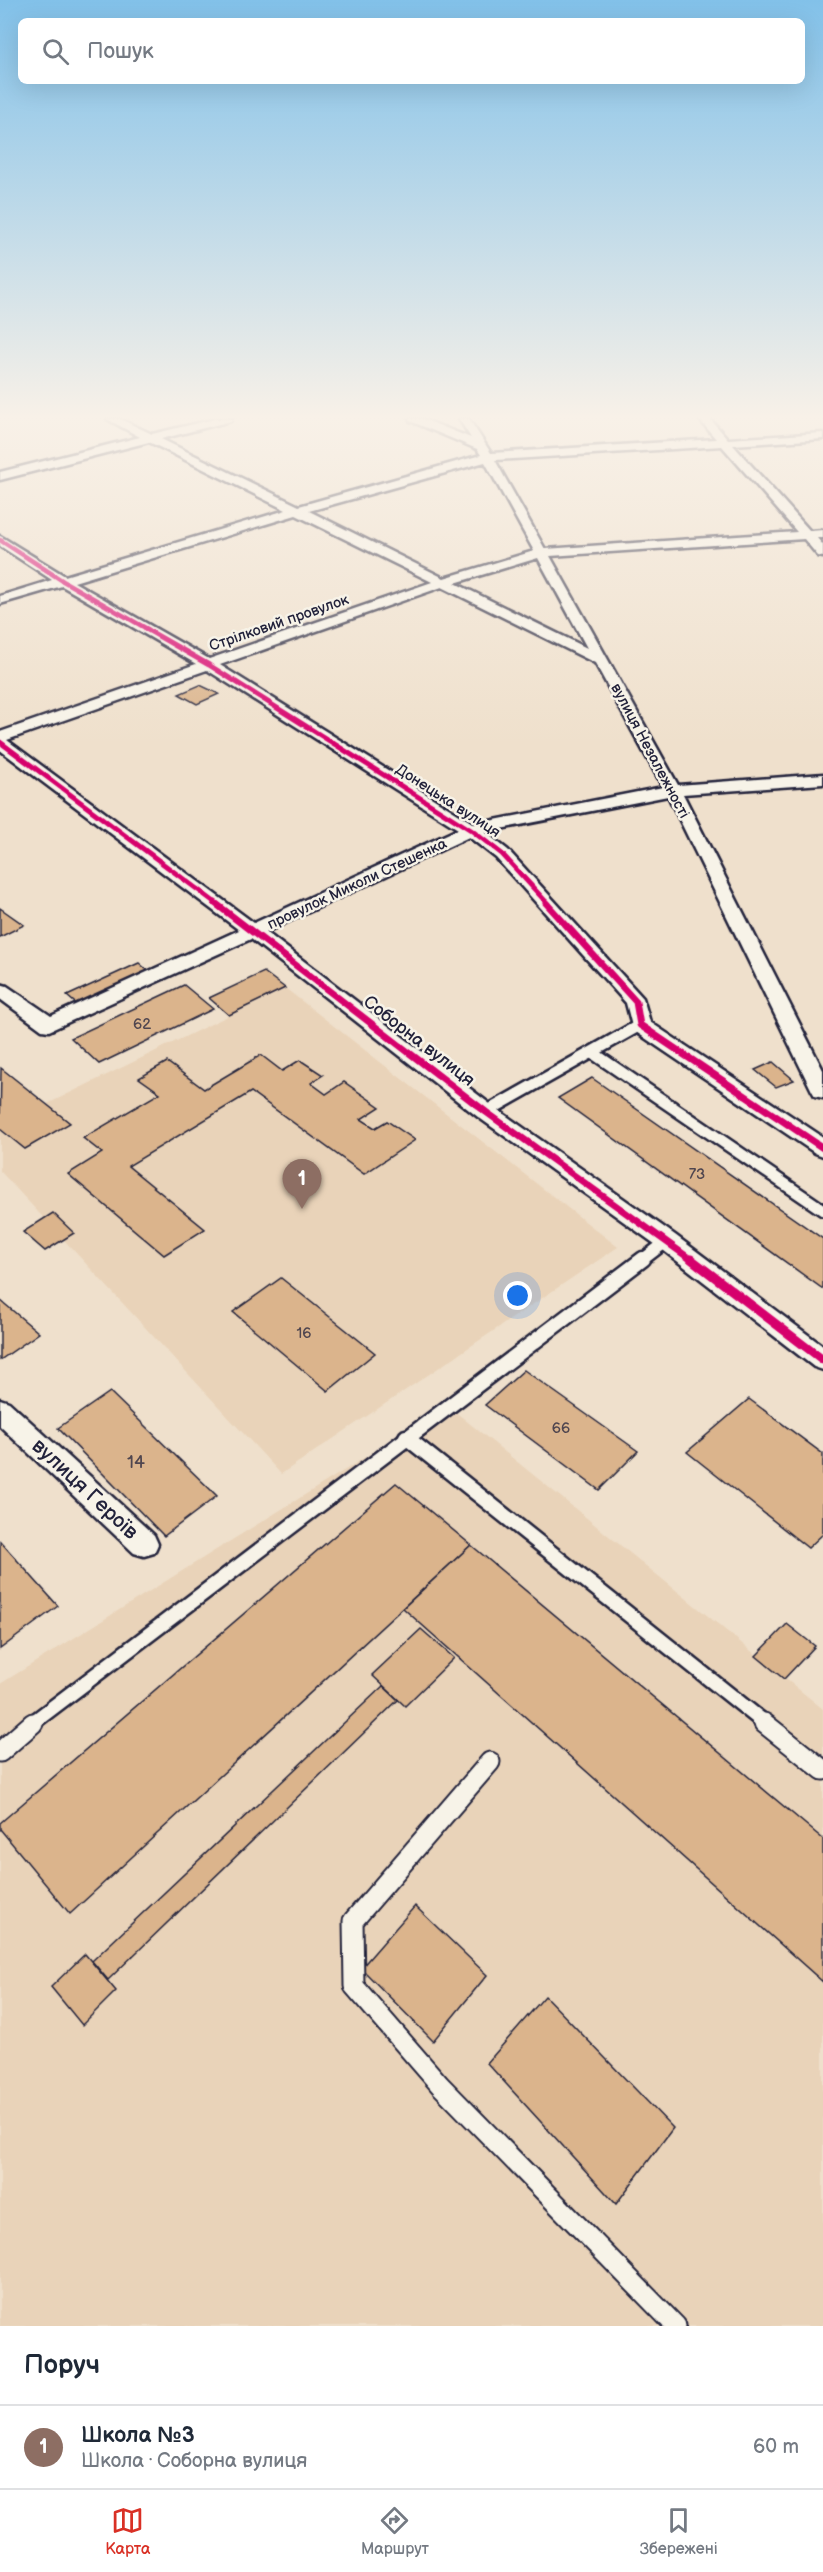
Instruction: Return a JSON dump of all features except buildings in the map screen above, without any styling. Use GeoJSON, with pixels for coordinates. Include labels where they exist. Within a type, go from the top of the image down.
{"type":"FeatureCollection","features":[{"type":"Feature","properties":{"kind":"street"},"geometry":{"type":"LineString","coordinates":[[0,600],[241,528]]}},
{"type":"Feature","properties":{"kind":"street"},"geometry":{"type":"LineString","coordinates":[[330,528],[602,661]]}},
{"type":"Feature","properties":{"kind":"street","name":"вулиця Незалежності"},"geometry":{"type":"LineString","coordinates":[[527,528],[673,790],[823,1091]]}},
{"type":"Feature","properties":{"kind":"street"},"geometry":{"type":"LineString","coordinates":[[801,528],[823,553]]}},
{"type":"Feature","properties":{"kind":"street","name":"Стрілковий провулок"},"geometry":{"type":"LineString","coordinates":[[0,737],[442,583],[541,553],[823,534]]}},
{"type":"Feature","properties":{"kind":"street","name":"Донецька вулиця"},"geometry":{"type":"LineString","coordinates":[[0,540],[63,581],[209,665],[471,830],[502,854],[636,1002],[640,1025]]}},
{"type":"Feature","properties":{"kind":"street","name":"Соборна вулиця"},"geometry":{"type":"LineString","coordinates":[[0,742],[254,932],[486,1112],[667,1241],[823,1360]]}},
{"type":"Feature","properties":{"kind":"street","name":"провулок Миколи Стешенка"},"geometry":{"type":"LineString","coordinates":[[0,990],[49,1025],[471,830],[673,790],[823,778]]}},
{"type":"Feature","properties":{"kind":"street"},"geometry":{"type":"LineString","coordinates":[[640,1025],[823,1148]]}},
{"type":"Feature","properties":{"kind":"street","name":"вулиця Героїв"},"geometry":{"type":"LineString","coordinates":[[0,1410],[144,1544]]}},
{"type":"Feature","properties":{"kind":"lane"},"geometry":{"type":"LineString","coordinates":[[486,1112],[640,1025]]}},
{"type":"Feature","properties":{"kind":"lane"},"geometry":{"type":"LineString","coordinates":[[592,1053],[823,1210]]}},
{"type":"Feature","properties":{"kind":"lane"},"geometry":{"type":"LineString","coordinates":[[0,1752],[30,1725],[406,1437],[667,1241]]}},
{"type":"Feature","properties":{"kind":"lane"},"geometry":{"type":"LineString","coordinates":[[406,1437],[823,1770]]}},
{"type":"Feature","properties":{"kind":"lane"},"geometry":{"type":"LineString","coordinates":[[490,1762],[353,1921],[354,1986],[440,2085],[676,2326]]}},
{"type":"Feature","properties":{"kind":"shaded area"},"geometry":{"type":"Polygon","coordinates":[[[285,988],[618,1247],[281,1474],[0,1171],[0,1127],[285,988]]]}},
{"type":"Feature","properties":{"kind":"shaded area"},"geometry":{"type":"Polygon","coordinates":[[[448,1406],[823,1709],[823,2326],[0,2326],[0,1684],[448,1406]]]}},
{"type":"Feature","properties":{"kind":"cycle path"},"geometry":{"type":"LineString","coordinates":[[0,540],[63,581],[209,665],[471,830],[502,854],[636,1002],[640,1025],[823,1148]]}},
{"type":"Feature","properties":{"kind":"cycle path"},"geometry":{"type":"LineString","coordinates":[[0,742],[254,932],[486,1112],[667,1241],[823,1360]]}},
{"type":"Feature","properties":{"kind":"place","name":"Школа №3"},"geometry":{"type":"Point","coordinates":[302,1209]}}]}
